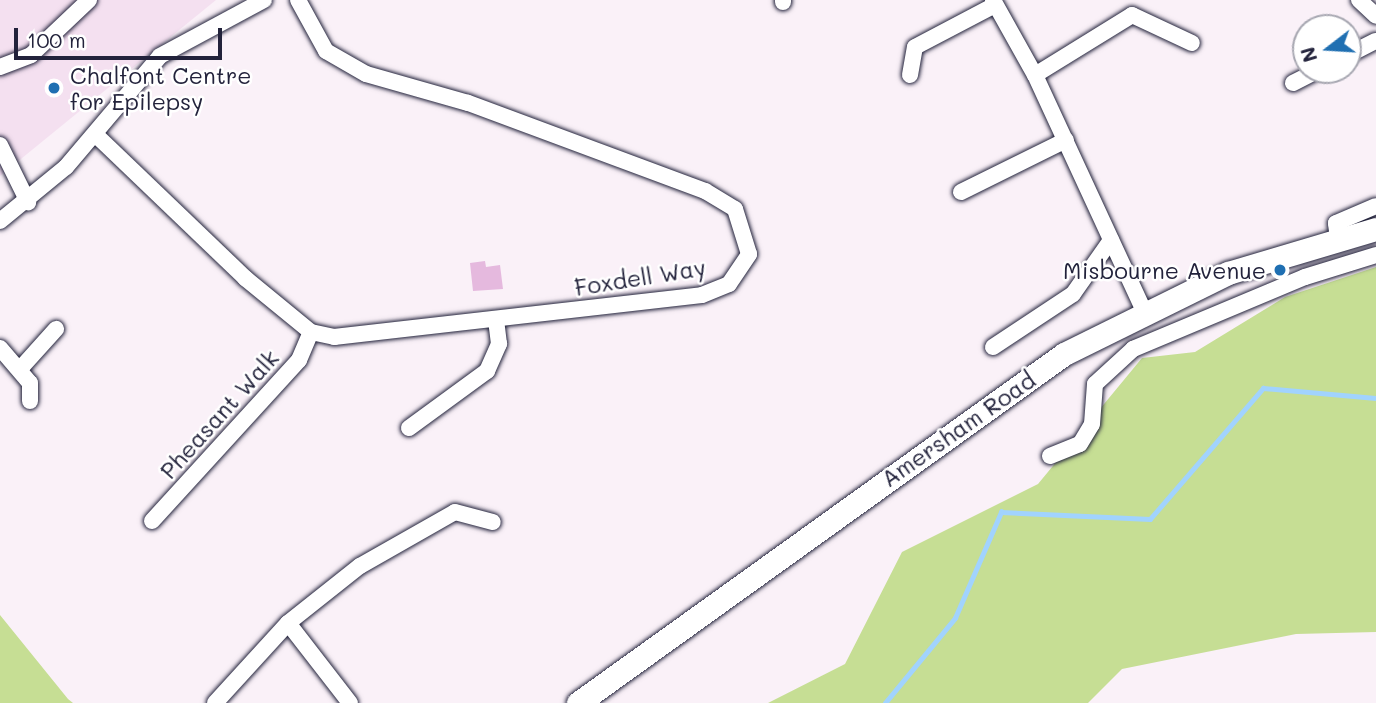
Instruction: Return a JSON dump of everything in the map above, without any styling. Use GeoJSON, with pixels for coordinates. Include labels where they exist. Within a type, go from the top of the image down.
{"type":"FeatureCollection","features":[{"type":"Feature","properties":{"kind":"highway","name":"Amersham Road"},"geometry":{"type":"LineString","coordinates":[[578,703],[1064,354],[1144,311],[1228,272],[1376,229]]}},
{"type":"Feature","properties":{"kind":"street"},"geometry":{"type":"LineString","coordinates":[[0,67],[31,55],[89,0]]}},
{"type":"Feature","properties":{"kind":"street"},"geometry":{"type":"LineString","coordinates":[[0,221],[28,202],[96,135],[160,56],[264,0]]}},
{"type":"Feature","properties":{"kind":"street","name":"Foxdell Way"},"geometry":{"type":"LineString","coordinates":[[298,0],[326,51],[366,75],[600,149],[735,209],[749,254],[729,284],[702,295],[334,337],[311,332]]}},
{"type":"Feature","properties":{"kind":"street"},"geometry":{"type":"LineString","coordinates":[[909,75],[915,47],[994,3],[1035,75],[1144,311]]}},
{"type":"Feature","properties":{"kind":"street"},"geometry":{"type":"LineString","coordinates":[[1035,75],[1132,15],[1192,43]]}},
{"type":"Feature","properties":{"kind":"street"},"geometry":{"type":"LineString","coordinates":[[96,135],[311,332]]}},
{"type":"Feature","properties":{"kind":"street"},"geometry":{"type":"LineString","coordinates":[[961,192],[1066,140]]}},
{"type":"Feature","properties":{"kind":"street"},"geometry":{"type":"LineString","coordinates":[[0,145],[28,202]]}},
{"type":"Feature","properties":{"kind":"street"},"geometry":{"type":"LineString","coordinates":[[1338,238],[1336,223],[1376,206]]}},
{"type":"Feature","properties":{"kind":"street"},"geometry":{"type":"LineString","coordinates":[[993,347],[1073,293],[1111,240]]}},
{"type":"Feature","properties":{"kind":"street"},"geometry":{"type":"LineString","coordinates":[[1050,456],[1080,444],[1092,424],[1095,384],[1133,349],[1305,277],[1376,255]]}},
{"type":"Feature","properties":{"kind":"street"},"geometry":{"type":"LineString","coordinates":[[409,428],[486,371],[499,344],[496,319]]}},
{"type":"Feature","properties":{"kind":"street"},"geometry":{"type":"LineString","coordinates":[[20,369],[56,329]]}},
{"type":"Feature","properties":{"kind":"street","name":"Pheasant Walk"},"geometry":{"type":"LineString","coordinates":[[152,522],[299,360],[311,332]]}},
{"type":"Feature","properties":{"kind":"street"},"geometry":{"type":"LineString","coordinates":[[0,348],[30,383],[30,401]]}},
{"type":"Feature","properties":{"kind":"street"},"geometry":{"type":"LineString","coordinates":[[215,703],[320,592],[458,512],[492,522]]}},
{"type":"Feature","properties":{"kind":"street"},"geometry":{"type":"LineString","coordinates":[[288,623],[350,703]]}},
{"type":"Feature","properties":{"kind":"shaded area","name":"Chalfont Centre for Epilepsy"},"geometry":{"type":"Polygon","coordinates":[[[0,0],[216,0],[0,176],[0,0]]]}},
{"type":"Feature","properties":{"kind":"green space"},"geometry":{"type":"Polygon","coordinates":[[[1376,267],[1376,632],[1296,634],[1122,669],[1088,703],[768,703],[845,664],[902,552],[1038,484],[1142,358],[1195,352],[1285,297],[1376,267]]]}},
{"type":"Feature","properties":{"kind":"green space"},"geometry":{"type":"Polygon","coordinates":[[[0,615],[68,699],[73,703],[0,703],[0,615]]]}},
{"type":"Feature","properties":{"kind":"building"},"geometry":{"type":"Polygon","coordinates":[[[485,261],[486,267],[500,265],[503,289],[473,291],[470,263],[485,261]]]}},
{"type":"Feature","properties":{"kind":"waterway"},"geometry":{"type":"LineString","coordinates":[[885,703],[955,618],[1001,512],[1150,519],[1263,388],[1376,398]]}},
{"type":"Feature","properties":{"kind":"place","name":"Chalfont Centre for Epilepsy"},"geometry":{"type":"Point","coordinates":[54,88]}},
{"type":"Feature","properties":{"kind":"place","name":"Misbourne Avenue"},"geometry":{"type":"Point","coordinates":[1280,270]}}]}
